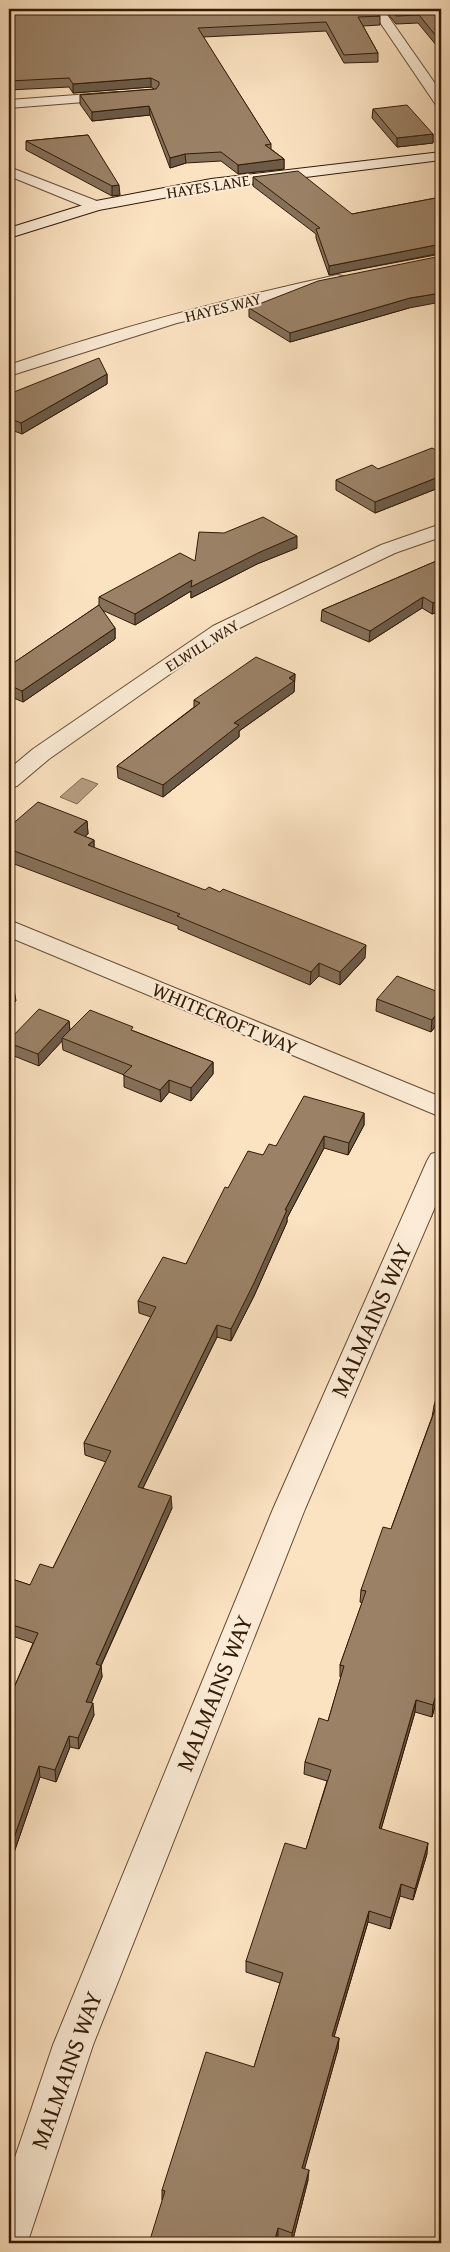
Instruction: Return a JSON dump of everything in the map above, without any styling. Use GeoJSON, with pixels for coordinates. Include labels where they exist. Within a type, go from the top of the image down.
{"type":"FeatureCollection","features":[{"type":"Feature","properties":{"kind":"street"},"geometry":{"type":"LineString","coordinates":[[377,9],[441,102]]}},
{"type":"Feature","properties":{"kind":"street"},"geometry":{"type":"LineString","coordinates":[[9,104],[132,95]]}},
{"type":"Feature","properties":{"kind":"street","name":"HAYES LANE"},"geometry":{"type":"LineString","coordinates":[[9,233],[96,206],[210,184],[441,156]]}},
{"type":"Feature","properties":{"kind":"street"},"geometry":{"type":"LineString","coordinates":[[9,171],[96,206]]}},
{"type":"Feature","properties":{"kind":"street","name":"HAYES WAY"},"geometry":{"type":"LineString","coordinates":[[9,371],[130,331],[230,304],[356,276]]}},
{"type":"Feature","properties":{"kind":"street","name":"ELWILL WAY"},"geometry":{"type":"LineString","coordinates":[[9,781],[41,754],[220,630],[388,549],[441,530]]}},
{"type":"Feature","properties":{"kind":"street","name":"WHITECROFT WAY"},"geometry":{"type":"LineString","coordinates":[[9,928],[441,1108]]}},
{"type":"Feature","properties":{"kind":"street","name":"MALMAINS WAY"},"geometry":{"type":"LineString","coordinates":[[9,2235],[76,2035],[289,1509],[441,1161]]}},
{"type":"Feature","properties":{"kind":"shaded area"},"geometry":{"type":"Polygon","coordinates":[[[82,778],[98,784],[77,804],[60,797],[82,778]]]}},
{"type":"Feature","properties":{"kind":"building"},"geometry":{"type":"Polygon","coordinates":[[[148,9],[375,9],[380,16],[358,17],[378,53],[344,55],[326,22],[198,28],[271,144],[265,145],[284,159],[238,165],[221,152],[185,154],[170,158],[149,106],[92,112],[80,95],[156,89],[159,82],[151,78],[73,84],[69,78],[9,81],[9,12],[148,9]]]}},
{"type":"Feature","properties":{"kind":"building"},"geometry":{"type":"Polygon","coordinates":[[[391,9],[441,9],[441,42],[419,15],[396,16],[391,9]]]}},
{"type":"Feature","properties":{"kind":"building"},"geometry":{"type":"Polygon","coordinates":[[[407,105],[433,134],[397,138],[373,109],[407,105]]]}},
{"type":"Feature","properties":{"kind":"building"},"geometry":{"type":"Polygon","coordinates":[[[88,135],[119,185],[112,186],[26,141],[88,135]]]}},
{"type":"Feature","properties":{"kind":"building"},"geometry":{"type":"Polygon","coordinates":[[[298,171],[352,214],[441,197],[441,244],[329,266],[316,229],[320,228],[253,177],[298,171]]]}},
{"type":"Feature","properties":{"kind":"building"},"geometry":{"type":"Polygon","coordinates":[[[441,256],[441,293],[410,298],[290,333],[249,308],[318,281],[441,256]]]}},
{"type":"Feature","properties":{"kind":"building"},"geometry":{"type":"Polygon","coordinates":[[[99,358],[107,374],[21,423],[9,418],[9,394],[99,358]]]}},
{"type":"Feature","properties":{"kind":"building"},"geometry":{"type":"Polygon","coordinates":[[[432,448],[436,450],[441,449],[441,476],[375,502],[336,480],[372,465],[378,469],[432,448]]]}},
{"type":"Feature","properties":{"kind":"building"},"geometry":{"type":"Polygon","coordinates":[[[263,517],[297,536],[258,553],[191,587],[192,580],[135,614],[99,597],[180,553],[195,561],[199,532],[224,533],[263,517]]]}},
{"type":"Feature","properties":{"kind":"building"},"geometry":{"type":"Polygon","coordinates":[[[441,559],[441,599],[433,603],[423,597],[370,631],[322,610],[441,559]]]}},
{"type":"Feature","properties":{"kind":"building"},"geometry":{"type":"Polygon","coordinates":[[[99,605],[115,628],[22,691],[9,685],[9,666],[99,605]]]}},
{"type":"Feature","properties":{"kind":"building"},"geometry":{"type":"Polygon","coordinates":[[[256,657],[295,674],[289,678],[294,681],[234,723],[239,725],[163,785],[117,766],[200,703],[194,700],[256,657]]]}},
{"type":"Feature","properties":{"kind":"building"},"geometry":{"type":"Polygon","coordinates":[[[38,802],[87,821],[74,832],[94,840],[88,845],[205,890],[209,887],[220,892],[223,889],[366,945],[340,972],[319,963],[311,972],[177,916],[180,914],[9,849],[9,827],[38,802]]]}},
{"type":"Feature","properties":{"kind":"building"},"geometry":{"type":"Polygon","coordinates":[[[397,976],[441,993],[441,1008],[432,1020],[377,999],[397,976]]]}},
{"type":"Feature","properties":{"kind":"building"},"geometry":{"type":"Polygon","coordinates":[[[9,987],[14,989],[9,995],[9,987]]]}},
{"type":"Feature","properties":{"kind":"building"},"geometry":{"type":"Polygon","coordinates":[[[39,1009],[69,1021],[38,1054],[9,1043],[9,1040],[39,1009]]]}},
{"type":"Feature","properties":{"kind":"building"},"geometry":{"type":"Polygon","coordinates":[[[90,1010],[133,1027],[131,1030],[213,1062],[191,1088],[169,1080],[160,1090],[123,1075],[132,1066],[62,1038],[90,1010]]]}},
{"type":"Feature","properties":{"kind":"building"},"geometry":{"type":"Polygon","coordinates":[[[304,1096],[364,1113],[349,1143],[324,1136],[285,1210],[287,1210],[231,1329],[217,1325],[138,1487],[171,1496],[96,1664],[101,1666],[86,1702],[93,1703],[78,1738],[69,1736],[55,1770],[39,1766],[9,1852],[9,1689],[13,1690],[38,1633],[9,1624],[9,1578],[30,1585],[40,1564],[53,1568],[111,1451],[84,1443],[156,1307],[138,1301],[163,1257],[186,1264],[225,1187],[228,1188],[248,1151],[263,1155],[269,1144],[276,1146],[304,1096]]]}},
{"type":"Feature","properties":{"kind":"building"},"geometry":{"type":"Polygon","coordinates":[[[441,1383],[441,1678],[433,1705],[416,1700],[379,1828],[428,1843],[415,1889],[401,1884],[391,1918],[369,1911],[332,2036],[339,2038],[302,2168],[309,2170],[292,2233],[278,2228],[274,2243],[149,2243],[165,2191],[162,2190],[206,2052],[254,2067],[283,1973],[246,1961],[285,1843],[306,1849],[331,1770],[305,1762],[319,1718],[328,1721],[344,1666],[340,1665],[366,1591],[361,1590],[383,1527],[391,1529],[436,1407],[434,1406],[441,1383]]]}}]}
